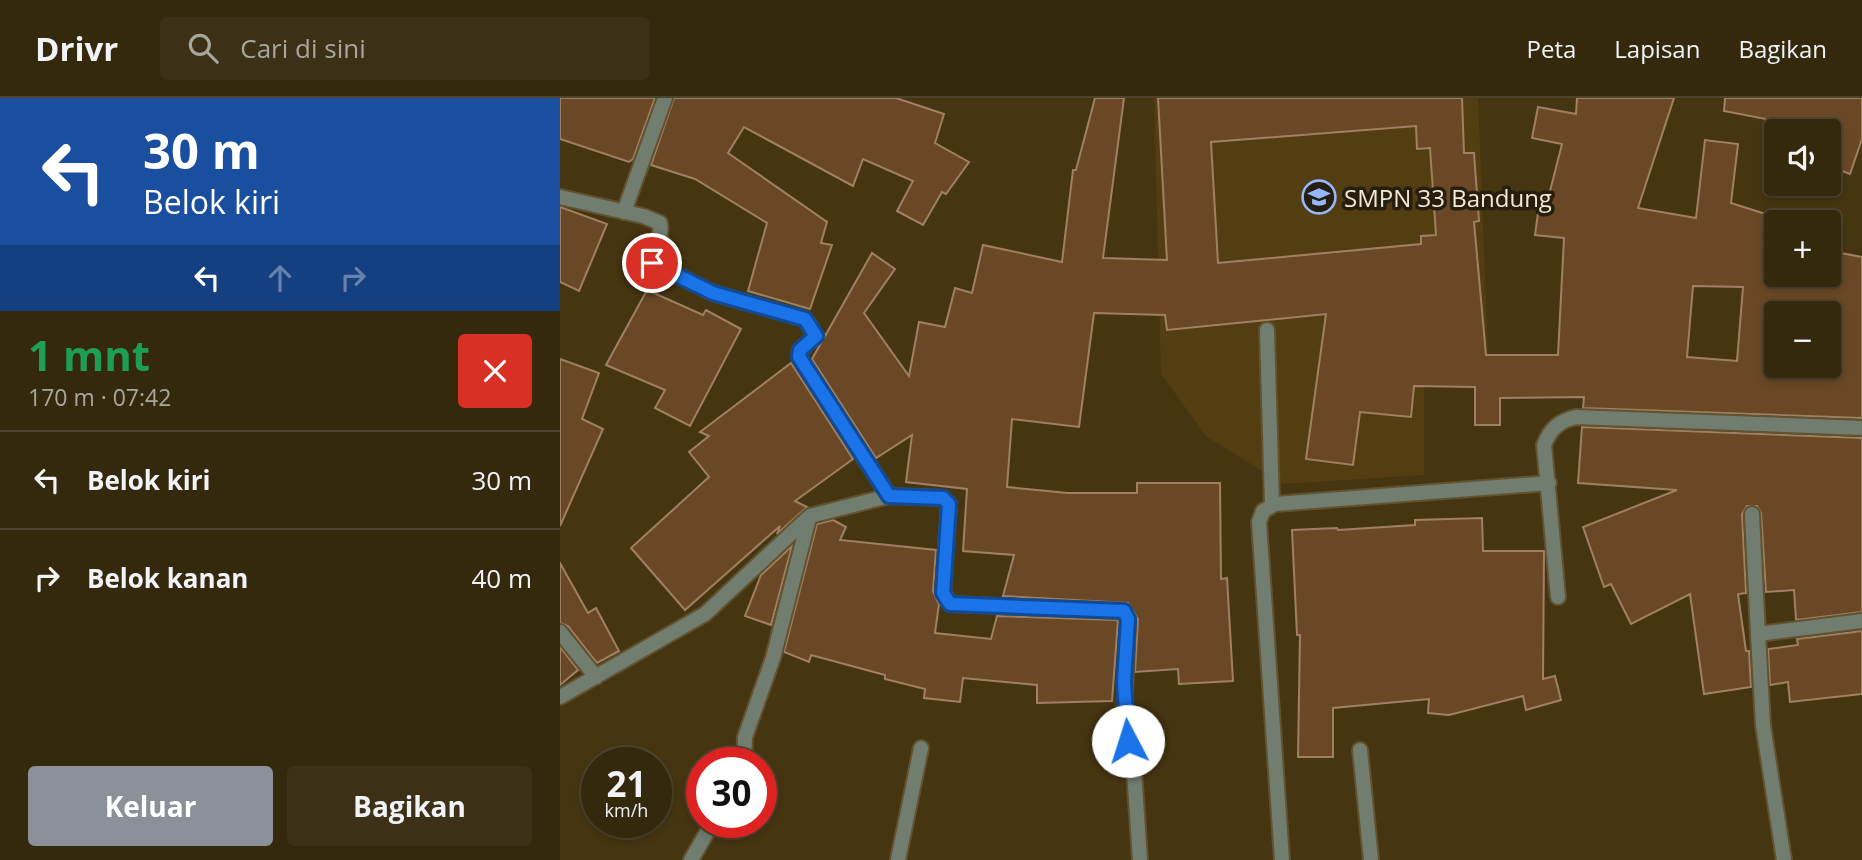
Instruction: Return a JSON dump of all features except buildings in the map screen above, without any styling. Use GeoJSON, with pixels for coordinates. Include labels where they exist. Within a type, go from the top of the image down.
{"type":"FeatureCollection","features":[{"type":"Feature","properties":{"kind":"street"},"geometry":{"type":"LineString","coordinates":[[624,212],[665,98]]}},
{"type":"Feature","properties":{"kind":"street"},"geometry":{"type":"LineString","coordinates":[[560,197],[660,223],[662,232],[652,253],[652,263],[713,293],[805,319],[816,336],[800,350],[799,357],[889,496]]}},
{"type":"Feature","properties":{"kind":"street"},"geometry":{"type":"LineString","coordinates":[[1266,330],[1272,505]]}},
{"type":"Feature","properties":{"kind":"street"},"geometry":{"type":"LineString","coordinates":[[1558,597],[1544,445],[1549,433],[1565,419],[1576,417],[1862,428]]}},
{"type":"Feature","properties":{"kind":"street"},"geometry":{"type":"LineString","coordinates":[[1282,860],[1259,522],[1263,510],[1272,505],[1549,483]]}},
{"type":"Feature","properties":{"kind":"street"},"geometry":{"type":"LineString","coordinates":[[560,697],[705,614],[810,516],[889,496],[943,498],[949,504],[943,593],[950,604],[1124,611],[1128,619],[1124,719],[1134,770],[1140,860]]}},
{"type":"Feature","properties":{"kind":"street"},"geometry":{"type":"LineString","coordinates":[[1752,514],[1763,725],[1784,860]]}},
{"type":"Feature","properties":{"kind":"street"},"geometry":{"type":"LineString","coordinates":[[745,747],[746,737],[773,658],[810,516]]}},
{"type":"Feature","properties":{"kind":"street"},"geometry":{"type":"LineString","coordinates":[[1758,634],[1862,621]]}},
{"type":"Feature","properties":{"kind":"street"},"geometry":{"type":"LineString","coordinates":[[560,632],[596,677]]}},
{"type":"Feature","properties":{"kind":"street"},"geometry":{"type":"LineString","coordinates":[[898,860],[921,748]]}},
{"type":"Feature","properties":{"kind":"street"},"geometry":{"type":"LineString","coordinates":[[1360,750],[1371,860]]}},
{"type":"Feature","properties":{"kind":"street"},"geometry":{"type":"LineString","coordinates":[[691,860],[704,838]]}},
{"type":"Feature","properties":{"kind":"shaded area","name":"SMPN 33 Bandung"},"geometry":{"type":"Polygon","coordinates":[[[1154,98],[1478,98],[1488,351],[1424,353],[1424,475],[1283,484],[1206,436],[1161,374],[1154,98]]]}},
{"type":"Feature","properties":{"kind":"place","name":"SMPN 33 Bandung"},"geometry":{"type":"Point","coordinates":[1319,197]}},
{"type":"Feature","properties":{"kind":"route"},"geometry":{"type":"LineString","coordinates":[[652,263],[713,293],[805,319],[816,336],[800,350],[799,357],[889,496],[943,498],[949,504],[943,593],[950,604],[1124,611],[1128,619],[1124,719],[1128,741]]}}]}
